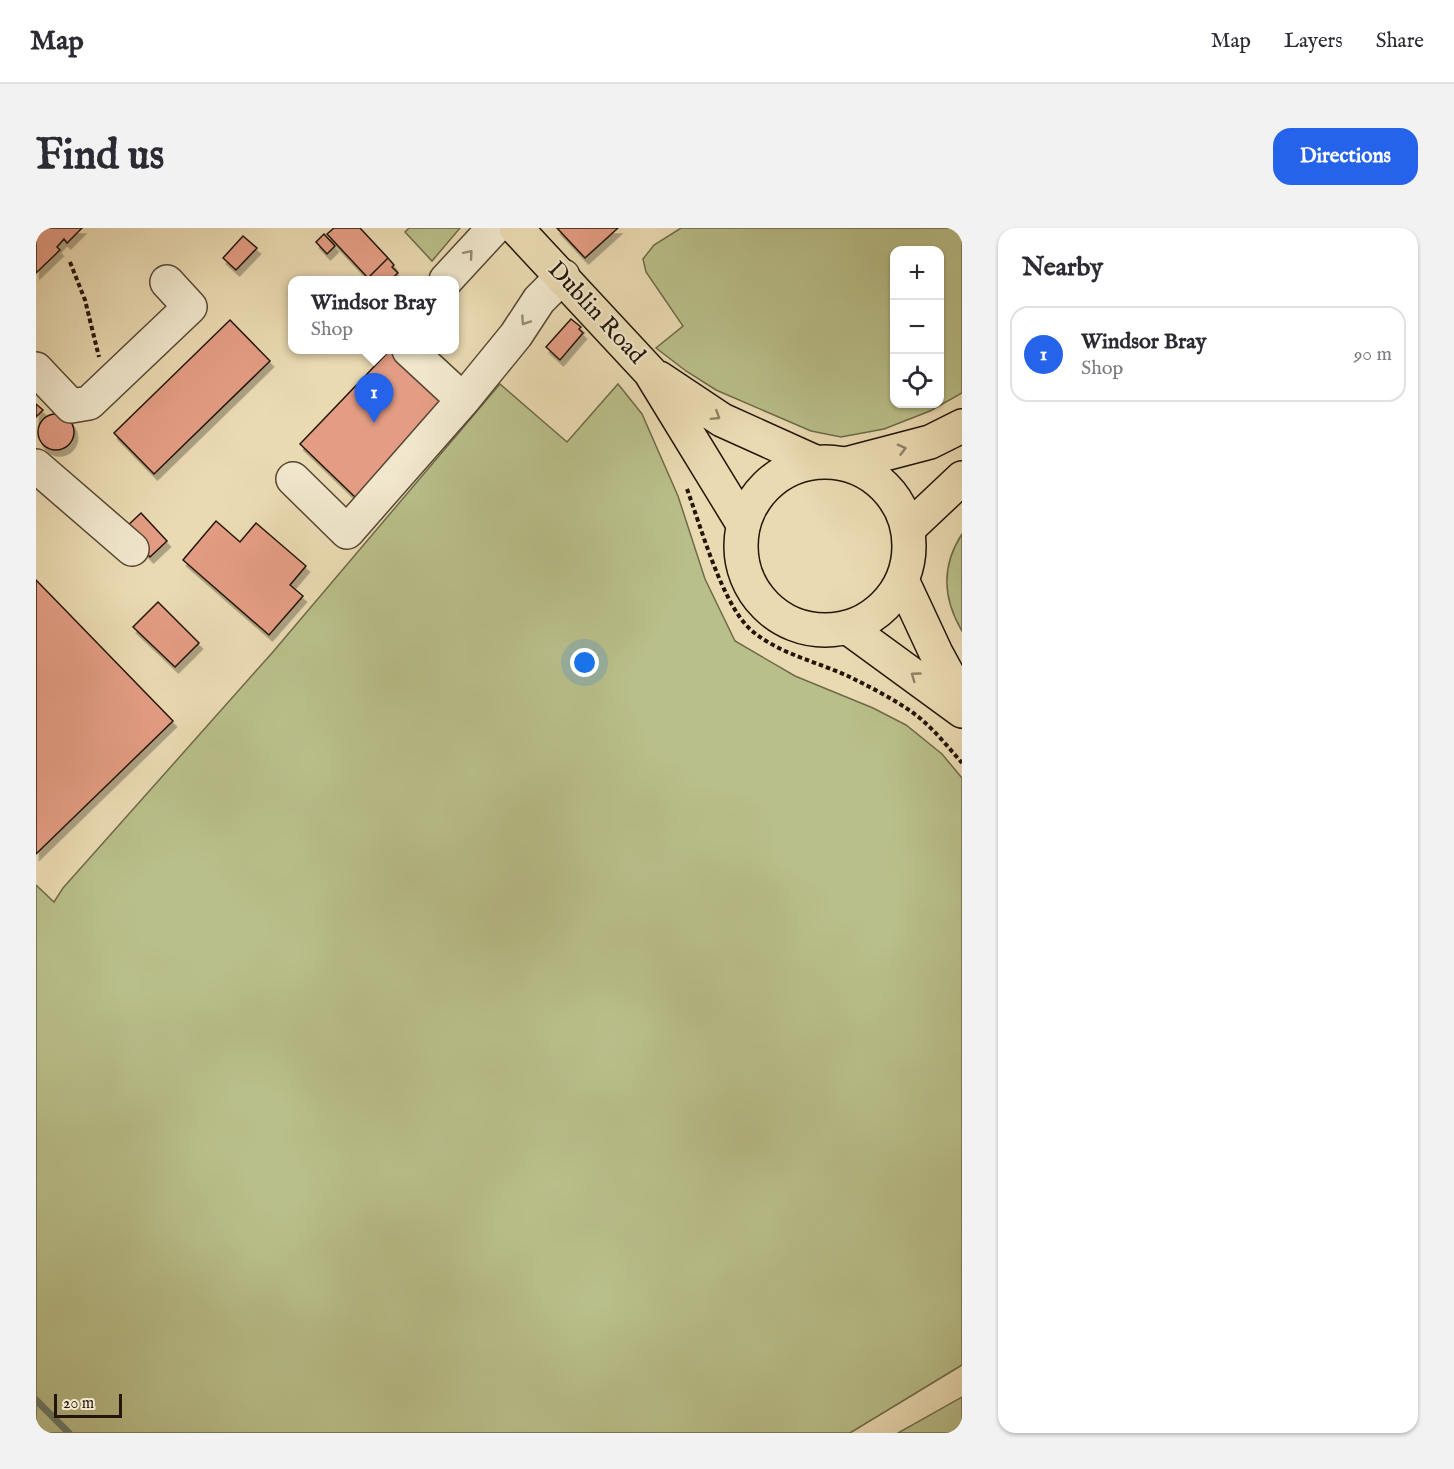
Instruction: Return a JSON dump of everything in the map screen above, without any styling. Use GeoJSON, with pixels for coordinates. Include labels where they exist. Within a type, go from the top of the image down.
{"type":"FeatureCollection","features":[{"type":"Feature","properties":{"kind":"main road","name":"Dublin Road"},"geometry":{"type":"LineString","coordinates":[[513,229],[562,276],[650,372],[744,524]]}},
{"type":"Feature","properties":{"kind":"main road","name":"Dublin Road"},"geometry":{"type":"LineString","coordinates":[[650,372],[722,420],[831,463]]}},
{"type":"Feature","properties":{"kind":"main road"},"geometry":{"type":"LineString","coordinates":[[831,463],[869,474],[889,490],[902,512],[908,529],[909,557],[902,580],[877,612],[847,627],[828,630],[809,628],[789,622],[770,610],[755,593],[745,572],[741,549],[744,524],[751,504],[779,475],[796,466],[831,463],[930,442],[962,426]]}},
{"type":"Feature","properties":{"kind":"main road"},"geometry":{"type":"LineString","coordinates":[[908,529],[962,478]]}},
{"type":"Feature","properties":{"kind":"main road"},"geometry":{"type":"LineString","coordinates":[[902,580],[962,701]]}},
{"type":"Feature","properties":{"kind":"main road"},"geometry":{"type":"LineString","coordinates":[[847,627],[962,711]]}},
{"type":"Feature","properties":{"kind":"street"},"geometry":{"type":"LineString","coordinates":[[451,276],[513,229]]}},
{"type":"Feature","properties":{"kind":"street"},"geometry":{"type":"LineString","coordinates":[[293,479],[347,532],[462,399],[516,334],[539,300],[562,276]]}},
{"type":"Feature","properties":{"kind":"street"},"geometry":{"type":"LineString","coordinates":[[36,369],[71,406],[89,403],[190,307],[167,282]]}},
{"type":"Feature","properties":{"kind":"street"},"geometry":{"type":"LineString","coordinates":[[414,354],[462,399]]}},
{"type":"Feature","properties":{"kind":"street"},"geometry":{"type":"LineString","coordinates":[[36,466],[132,549]]}},
{"type":"Feature","properties":{"kind":"path"},"geometry":{"type":"LineString","coordinates":[[70,262],[85,300],[100,361]]}},
{"type":"Feature","properties":{"kind":"path"},"geometry":{"type":"LineString","coordinates":[[687,487],[719,576],[732,605],[751,630],[792,654],[849,677],[883,694],[921,720],[962,763]]}},
{"type":"Feature","properties":{"kind":"green space"},"geometry":{"type":"Polygon","coordinates":[[[409,228],[460,228],[432,261],[405,232],[409,228]]]}},
{"type":"Feature","properties":{"kind":"green space"},"geometry":{"type":"Polygon","coordinates":[[[681,228],[962,228],[962,393],[944,403],[944,246],[890,246],[890,408],[935,408],[884,429],[841,437],[811,431],[716,390],[656,348],[683,326],[646,272],[643,259],[654,245],[681,228]]]}},
{"type":"Feature","properties":{"kind":"green space"},"geometry":{"type":"Polygon","coordinates":[[[500,384],[567,442],[618,384],[642,414],[678,496],[705,579],[735,641],[795,676],[873,708],[906,725],[942,754],[962,778],[962,1365],[850,1433],[36,1433],[36,885],[54,902],[63,888],[272,653],[500,384]]]}},
{"type":"Feature","properties":{"kind":"green space"},"geometry":{"type":"Polygon","coordinates":[[[962,534],[962,631],[951,607],[947,582],[950,558],[962,534]]]}},
{"type":"Feature","properties":{"kind":"green space"},"geometry":{"type":"Polygon","coordinates":[[[962,1397],[962,1433],[898,1433],[962,1397]]]}},
{"type":"Feature","properties":{"kind":"building"},"geometry":{"type":"Polygon","coordinates":[[[36,228],[82,228],[67,243],[64,239],[57,247],[60,250],[36,273],[36,228]]]}},
{"type":"Feature","properties":{"kind":"building"},"geometry":{"type":"Polygon","coordinates":[[[334,228],[360,228],[388,258],[370,276],[366,276],[327,234],[334,228]]]}},
{"type":"Feature","properties":{"kind":"building"},"geometry":{"type":"Polygon","coordinates":[[[557,228],[618,228],[585,258],[557,228]]]}},
{"type":"Feature","properties":{"kind":"building"},"geometry":{"type":"Polygon","coordinates":[[[324,234],[335,246],[327,254],[316,242],[324,234]]]}},
{"type":"Feature","properties":{"kind":"building"},"geometry":{"type":"Polygon","coordinates":[[[243,236],[257,248],[236,270],[223,258],[243,236]]]}},
{"type":"Feature","properties":{"kind":"building"},"geometry":{"type":"Polygon","coordinates":[[[388,258],[398,273],[395,276],[370,276],[388,258]]]}},
{"type":"Feature","properties":{"kind":"building"},"geometry":{"type":"Polygon","coordinates":[[[571,319],[581,327],[579,329],[583,333],[560,360],[546,347],[571,319]]]}},
{"type":"Feature","properties":{"kind":"building"},"geometry":{"type":"Polygon","coordinates":[[[230,320],[270,361],[154,474],[114,433],[230,320]]]}},
{"type":"Feature","properties":{"kind":"building"},"geometry":{"type":"Polygon","coordinates":[[[386,354],[394,354],[448,402],[356,498],[300,444],[386,354]]]}},
{"type":"Feature","properties":{"kind":"building"},"geometry":{"type":"Polygon","coordinates":[[[36,404],[43,410],[36,417],[36,404]]]}},
{"type":"Feature","properties":{"kind":"building"},"geometry":{"type":"Polygon","coordinates":[[[56,414],[69,419],[74,432],[69,445],[56,450],[43,445],[38,432],[43,419],[56,414]]]}},
{"type":"Feature","properties":{"kind":"building"},"geometry":{"type":"Polygon","coordinates":[[[141,513],[167,541],[150,557],[124,529],[141,513]]]}},
{"type":"Feature","properties":{"kind":"building"},"geometry":{"type":"Polygon","coordinates":[[[216,521],[240,542],[256,523],[306,566],[290,585],[303,596],[269,635],[183,560],[216,521]]]}},
{"type":"Feature","properties":{"kind":"building"},"geometry":{"type":"Polygon","coordinates":[[[36,580],[173,721],[36,854],[36,580]]]}},
{"type":"Feature","properties":{"kind":"building"},"geometry":{"type":"Polygon","coordinates":[[[158,602],[199,643],[175,667],[133,627],[158,602]]]}},
{"type":"Feature","properties":{"kind":"waterway"},"geometry":{"type":"LineString","coordinates":[[36,1400],[69,1433]]}},
{"type":"Feature","properties":{"kind":"place","name":"Windsor Bray"},"geometry":{"type":"Point","coordinates":[374,423]}}]}
